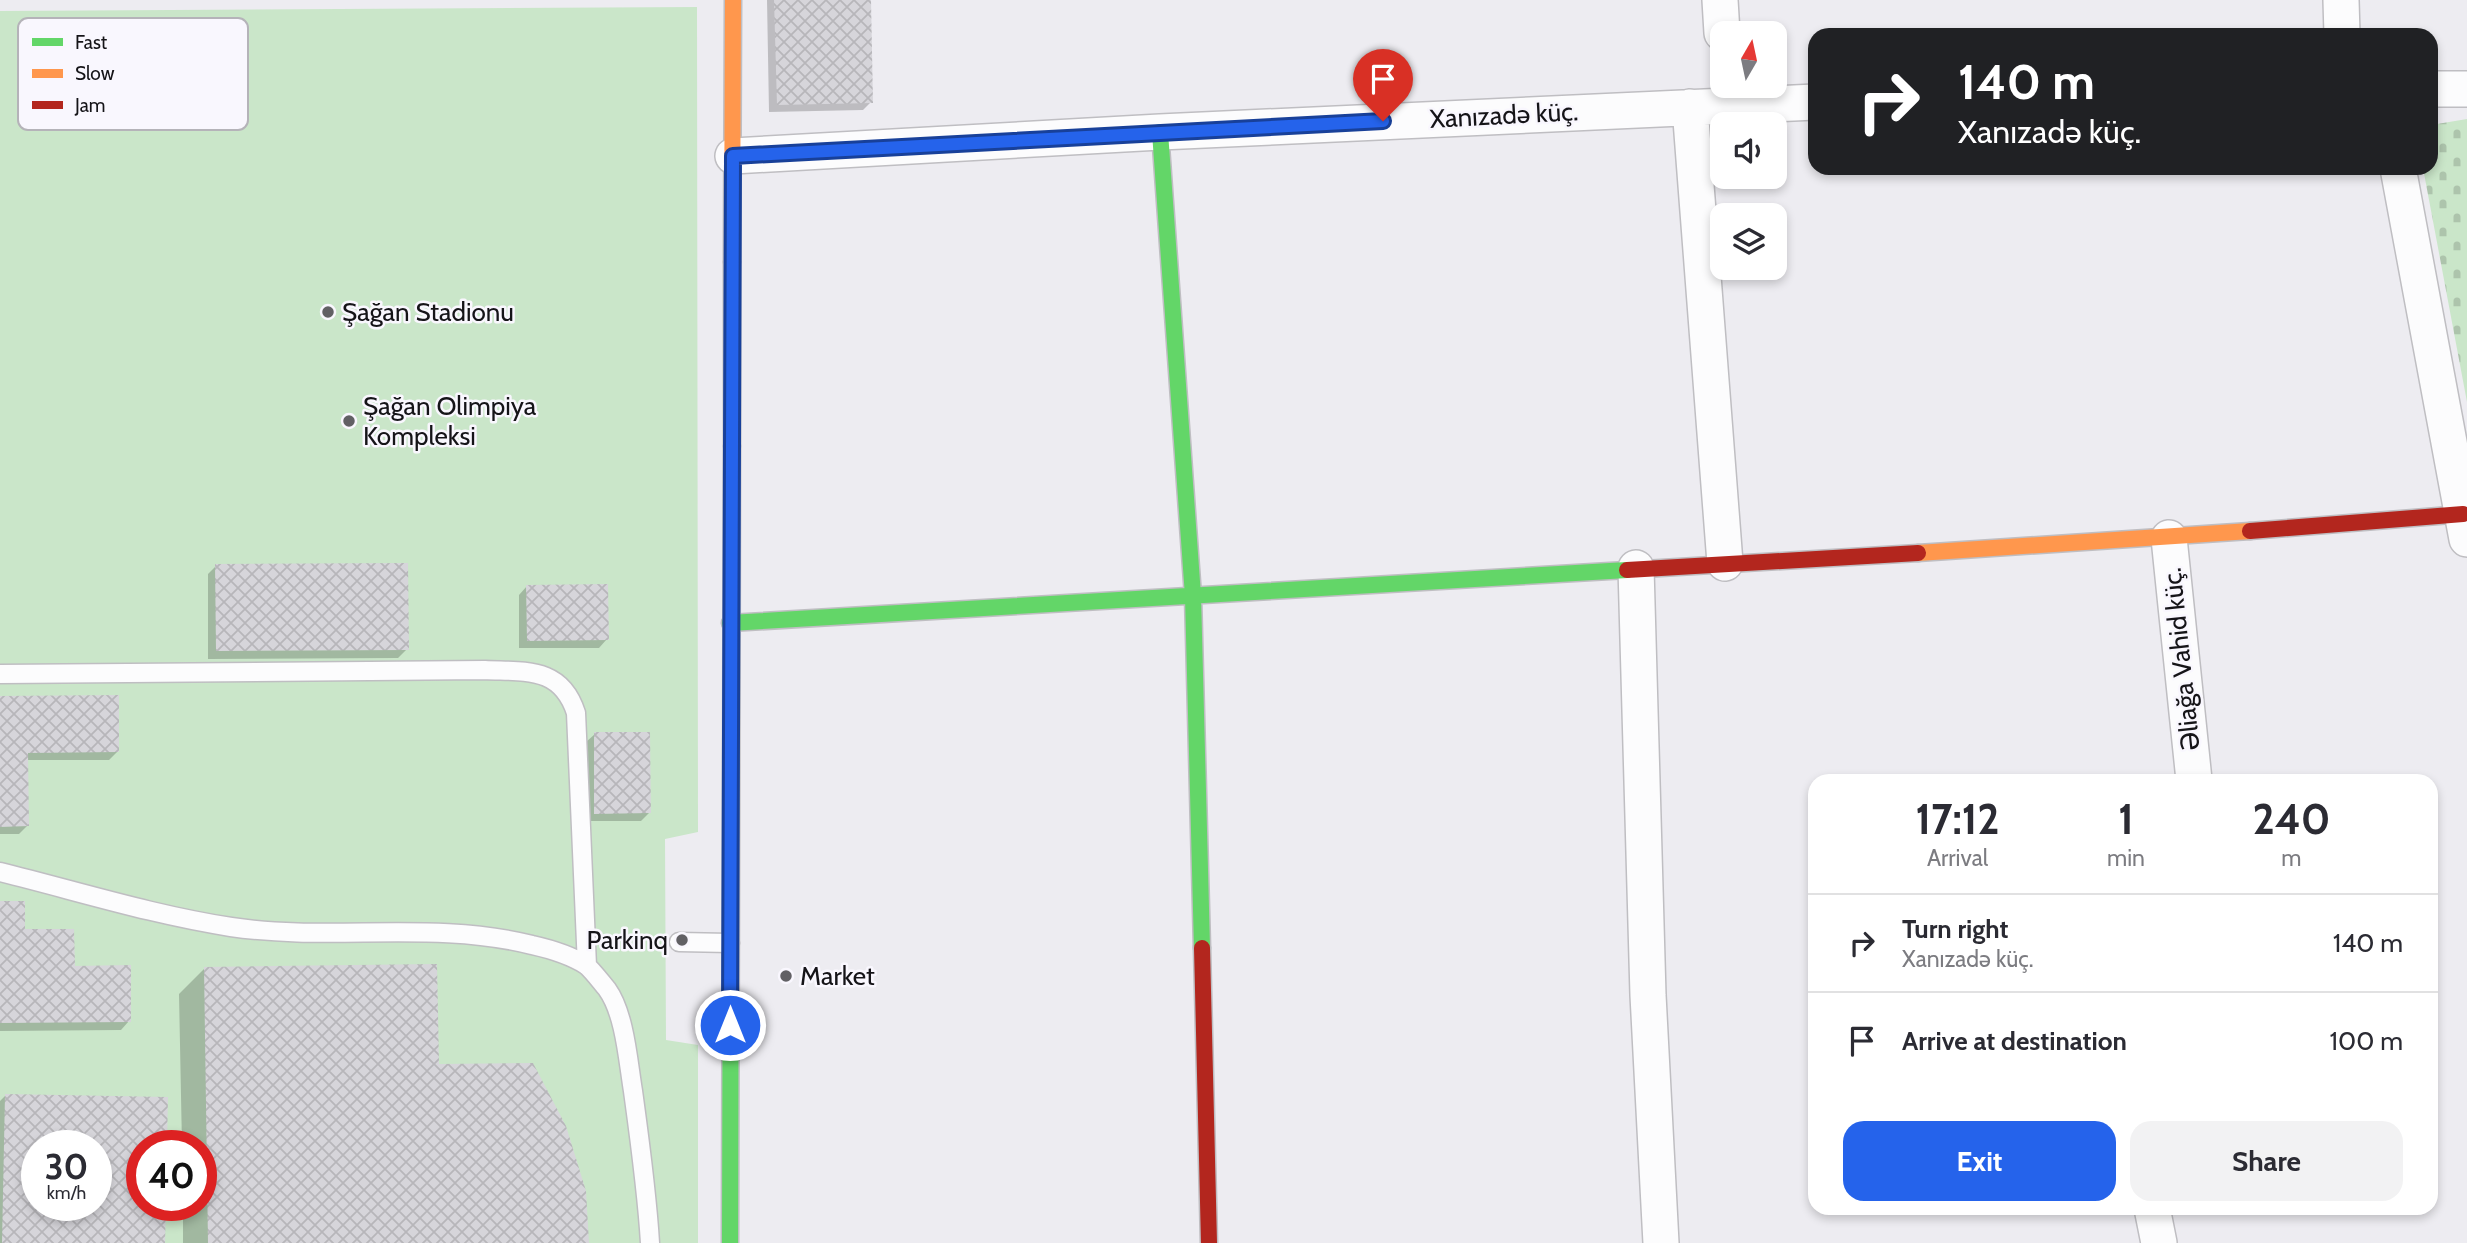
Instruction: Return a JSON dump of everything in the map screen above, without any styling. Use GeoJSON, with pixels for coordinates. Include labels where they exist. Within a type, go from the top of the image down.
{"type":"FeatureCollection","features":[{"type":"Feature","properties":{"kind":"street"},"geometry":{"type":"LineString","coordinates":[[730,1243],[733,0]]}},
{"type":"Feature","properties":{"kind":"street"},"geometry":{"type":"LineString","coordinates":[[1720,0],[1721,21]]}},
{"type":"Feature","properties":{"kind":"street"},"geometry":{"type":"LineString","coordinates":[[2341,0],[2342,28]]}},
{"type":"Feature","properties":{"kind":"street"},"geometry":{"type":"LineString","coordinates":[[2438,89],[2467,89]]}},
{"type":"Feature","properties":{"kind":"street","name":"Xanızadə küç."},"geometry":{"type":"LineString","coordinates":[[733,156],[1160,131],[1690,107],[1717,98]]}},
{"type":"Feature","properties":{"kind":"street","name":"Xanızadə küç."},"geometry":{"type":"LineString","coordinates":[[1764,98],[1808,101]]}},
{"type":"Feature","properties":{"kind":"street"},"geometry":{"type":"LineString","coordinates":[[1690,107],[1725,563]]}},
{"type":"Feature","properties":{"kind":"street"},"geometry":{"type":"LineString","coordinates":[[1160,131],[1193,596],[1209,1243]]}},
{"type":"Feature","properties":{"kind":"street"},"geometry":{"type":"LineString","coordinates":[[730,622],[2169,538],[2465,526],[2399,175]]}},
{"type":"Feature","properties":{"kind":"street","name":"Əliağa Vahid küç."},"geometry":{"type":"LineString","coordinates":[[2169,538],[2193,774]]}},
{"type":"Feature","properties":{"kind":"street"},"geometry":{"type":"LineString","coordinates":[[1636,568],[1648,995],[1661,1243]]}},
{"type":"Feature","properties":{"kind":"street"},"geometry":{"type":"LineString","coordinates":[[2154,1215],[2160,1243]]}},
{"type":"Feature","properties":{"kind":"lane"},"geometry":{"type":"LineString","coordinates":[[0,674],[485,670],[534,672],[558,682],[570,695],[576,713],[587,966]]}},
{"type":"Feature","properties":{"kind":"lane"},"geometry":{"type":"LineString","coordinates":[[0,872],[188,919],[234,927],[272,931],[475,935],[513,940],[553,950],[587,966],[608,991],[617,1010],[626,1049],[647,1187],[650,1243]]}},
{"type":"Feature","properties":{"kind":"lane"},"geometry":{"type":"LineString","coordinates":[[679,942],[730,943]]}},
{"type":"Feature","properties":{"kind":"green space","name":"Şağan Olimpiya Kompleksi"},"geometry":{"type":"Polygon","coordinates":[[[697,7],[698,832],[665,839],[666,1040],[698,1045],[698,1243],[0,1243],[0,11],[697,7]]]}},
{"type":"Feature","properties":{"kind":"green space"},"geometry":{"type":"Polygon","coordinates":[[[2467,119],[2467,402],[2424,175],[2438,175],[2438,124],[2467,119]]]}},
{"type":"Feature","properties":{"kind":"building"},"geometry":{"type":"Polygon","coordinates":[[[774,0],[871,0],[873,103],[777,105],[774,0]]]}},
{"type":"Feature","properties":{"kind":"building"},"geometry":{"type":"Polygon","coordinates":[[[408,563],[409,650],[216,651],[215,564],[408,563]]]}},
{"type":"Feature","properties":{"kind":"building"},"geometry":{"type":"Polygon","coordinates":[[[608,584],[609,640],[527,641],[526,585],[608,584]]]}},
{"type":"Feature","properties":{"kind":"building"},"geometry":{"type":"Polygon","coordinates":[[[119,695],[119,752],[28,753],[29,826],[0,827],[0,696],[119,695]]]}},
{"type":"Feature","properties":{"kind":"building"},"geometry":{"type":"Polygon","coordinates":[[[594,732],[650,732],[651,813],[594,814],[594,732]]]}},
{"type":"Feature","properties":{"kind":"building"},"geometry":{"type":"Polygon","coordinates":[[[0,901],[25,901],[25,929],[74,929],[75,966],[131,965],[131,1022],[0,1023],[0,901]]]}},
{"type":"Feature","properties":{"kind":"building"},"geometry":{"type":"Polygon","coordinates":[[[437,964],[439,1064],[533,1063],[566,1126],[586,1191],[589,1243],[208,1243],[208,1221],[217,1221],[217,1130],[206,1130],[204,967],[437,964]]]}},
{"type":"Feature","properties":{"kind":"building"},"geometry":{"type":"Polygon","coordinates":[[[5,1094],[168,1097],[167,1130],[126,1130],[126,1221],[166,1221],[165,1243],[2,1243],[5,1094]]]}},
{"type":"Feature","properties":{"kind":"traffic: fast"},"geometry":{"type":"LineString","coordinates":[[1160,132],[1193,596],[1202,948]]}},
{"type":"Feature","properties":{"kind":"traffic: fast"},"geometry":{"type":"LineString","coordinates":[[730,1243],[732,446]]}},
{"type":"Feature","properties":{"kind":"traffic: fast"},"geometry":{"type":"LineString","coordinates":[[730,623],[1627,570]]}},
{"type":"Feature","properties":{"kind":"traffic: slow"},"geometry":{"type":"LineString","coordinates":[[732,262],[733,0]]}},
{"type":"Feature","properties":{"kind":"traffic: slow"},"geometry":{"type":"LineString","coordinates":[[1918,553],[2250,531]]}},
{"type":"Feature","properties":{"kind":"traffic: jam"},"geometry":{"type":"LineString","coordinates":[[732,262],[732,446]]}},
{"type":"Feature","properties":{"kind":"traffic: jam"},"geometry":{"type":"LineString","coordinates":[[2250,531],[2463,514]]}},
{"type":"Feature","properties":{"kind":"traffic: jam"},"geometry":{"type":"LineString","coordinates":[[1627,570],[1918,553]]}},
{"type":"Feature","properties":{"kind":"traffic: jam"},"geometry":{"type":"LineString","coordinates":[[1202,948],[1209,1243]]}},
{"type":"Feature","properties":{"kind":"place","name":"Şağan Stadionu"},"geometry":{"type":"Point","coordinates":[328,312]}},
{"type":"Feature","properties":{"kind":"place","name":"Şağan Olimpiya Kompleksi"},"geometry":{"type":"Point","coordinates":[349,421]}},
{"type":"Feature","properties":{"kind":"place","name":"Parkinq"},"geometry":{"type":"Point","coordinates":[682,940]}},
{"type":"Feature","properties":{"kind":"place","name":"Market"},"geometry":{"type":"Point","coordinates":[786,976]}},
{"type":"Feature","properties":{"kind":"route"},"geometry":{"type":"LineString","coordinates":[[730,1025],[733,156],[1383,121]]}}]}
